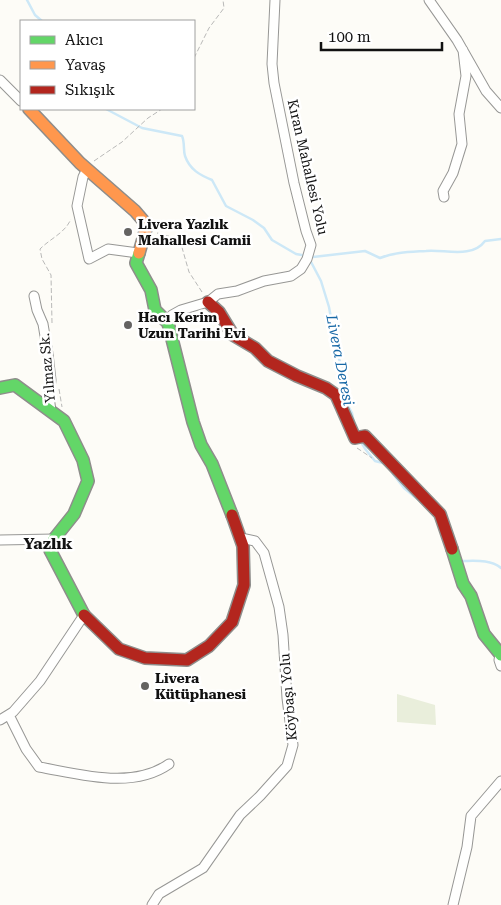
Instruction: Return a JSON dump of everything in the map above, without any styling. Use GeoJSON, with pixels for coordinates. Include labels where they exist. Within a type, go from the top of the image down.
{"type":"FeatureCollection","features":[{"type":"Feature","properties":{"kind":"street","name":"Kıran Mahallesi Yolu"},"geometry":{"type":"LineString","coordinates":[[168,323],[172,315],[181,310],[208,302],[218,294],[237,291],[264,281],[291,276],[301,269],[307,260],[311,244],[294,183],[274,83],[272,64],[275,0]]}},
{"type":"Feature","properties":{"kind":"street"},"geometry":{"type":"LineString","coordinates":[[430,0],[463,50],[486,90],[501,108]]}},
{"type":"Feature","properties":{"kind":"street"},"geometry":{"type":"LineString","coordinates":[[444,197],[443,191],[453,173],[462,144],[459,114],[466,76],[463,50]]}},
{"type":"Feature","properties":{"kind":"street"},"geometry":{"type":"LineString","coordinates":[[0,80],[20,100]]}},
{"type":"Feature","properties":{"kind":"street"},"geometry":{"type":"LineString","coordinates":[[0,388],[15,385],[64,421],[83,460],[88,481],[74,514],[54,539],[50,550],[84,616],[119,649],[145,658],[187,660],[209,646],[232,622],[244,585],[243,546],[212,464],[201,445],[193,422],[168,323],[156,310],[151,290],[136,263],[147,225],[135,211],[30,110]]}},
{"type":"Feature","properties":{"kind":"street"},"geometry":{"type":"LineString","coordinates":[[89,166],[83,177],[77,206],[89,259],[108,249],[138,253]]}},
{"type":"Feature","properties":{"kind":"street","name":"Yılmaz Sk."},"geometry":{"type":"LineString","coordinates":[[34,296],[43,324],[51,380],[49,396],[55,414]]}},
{"type":"Feature","properties":{"kind":"street"},"geometry":{"type":"LineString","coordinates":[[208,302],[219,312],[233,335],[255,348],[268,361],[326,388],[336,395],[355,438],[365,436],[440,514],[463,584],[471,596],[484,634],[501,659]]}},
{"type":"Feature","properties":{"kind":"street","name":"Köybaşı Yolu"},"geometry":{"type":"LineString","coordinates":[[152,905],[159,894],[203,868],[240,814],[260,796],[287,766],[293,745],[279,607],[264,553],[255,541],[241,538]]}},
{"type":"Feature","properties":{"kind":"street"},"geometry":{"type":"LineString","coordinates":[[0,540],[54,539]]}},
{"type":"Feature","properties":{"kind":"street"},"geometry":{"type":"LineString","coordinates":[[0,720],[13,712],[40,681],[84,616]]}},
{"type":"Feature","properties":{"kind":"street"},"geometry":{"type":"LineString","coordinates":[[9,715],[26,749],[39,767],[101,778],[132,777],[158,771],[169,764]]}},
{"type":"Feature","properties":{"kind":"street"},"geometry":{"type":"LineString","coordinates":[[453,905],[467,847],[472,816],[501,781]]}},
{"type":"Feature","properties":{"kind":"path"},"geometry":{"type":"LineString","coordinates":[[195,56],[209,28],[224,8],[223,0]]}},
{"type":"Feature","properties":{"kind":"path"},"geometry":{"type":"LineString","coordinates":[[89,166],[160,110]]}},
{"type":"Feature","properties":{"kind":"path"},"geometry":{"type":"LineString","coordinates":[[53,328],[51,275],[42,259],[40,249],[67,228],[77,206]]}},
{"type":"Feature","properties":{"kind":"path"},"geometry":{"type":"LineString","coordinates":[[55,414],[62,408],[59,382]]}},
{"type":"Feature","properties":{"kind":"green space"},"geometry":{"type":"Polygon","coordinates":[[[397,694],[435,705],[436,725],[397,722],[397,694]]]}},
{"type":"Feature","properties":{"kind":"waterway","name":"Livera Deresi"},"geometry":{"type":"LineString","coordinates":[[27,0],[35,15],[41,20]]}},
{"type":"Feature","properties":{"kind":"waterway","name":"Livera Deresi"},"geometry":{"type":"LineString","coordinates":[[108,110],[142,128],[182,136],[185,156],[190,165],[200,174],[212,180],[226,206],[253,220],[264,228],[272,240],[296,254],[313,257],[365,251],[380,258],[408,252],[465,252],[479,247],[485,241],[501,239]]}},
{"type":"Feature","properties":{"kind":"waterway","name":"Livera Deresi"},"geometry":{"type":"LineString","coordinates":[[310,260],[321,281],[329,307],[338,357],[343,368],[342,386],[354,423]]}},
{"type":"Feature","properties":{"kind":"waterway","name":"Livera Deresi"},"geometry":{"type":"LineString","coordinates":[[361,442],[375,461],[383,463]]}},
{"type":"Feature","properties":{"kind":"waterway","name":"Livera Deresi"},"geometry":{"type":"LineString","coordinates":[[393,474],[404,488],[421,502]]}},
{"type":"Feature","properties":{"kind":"waterway","name":"Livera Deresi"},"geometry":{"type":"LineString","coordinates":[[461,561],[487,562],[501,568]]}},
{"type":"Feature","properties":{"kind":"traffic: fast"},"geometry":{"type":"LineString","coordinates":[[139,253],[136,263],[151,290],[155,310],[168,323],[193,422],[201,445],[212,464],[232,515]]}},
{"type":"Feature","properties":{"kind":"traffic: fast"},"geometry":{"type":"LineString","coordinates":[[0,388],[15,385],[64,421],[83,460],[88,481],[74,514],[54,539],[50,550],[84,615]]}},
{"type":"Feature","properties":{"kind":"traffic: fast"},"geometry":{"type":"LineString","coordinates":[[452,549],[463,584],[471,596],[484,634],[501,655]]}},
{"type":"Feature","properties":{"kind":"traffic: slow"},"geometry":{"type":"LineString","coordinates":[[30,110],[80,163],[135,211],[147,225],[139,253]]}},
{"type":"Feature","properties":{"kind":"traffic: jam"},"geometry":{"type":"LineString","coordinates":[[208,302],[219,312],[233,335],[255,348],[268,361],[326,388],[336,395],[355,438],[365,436],[440,514],[452,549]]}},
{"type":"Feature","properties":{"kind":"traffic: jam"},"geometry":{"type":"LineString","coordinates":[[84,615],[119,649],[145,658],[187,660],[209,646],[232,622],[244,585],[243,546],[232,515]]}},
{"type":"Feature","properties":{"kind":"place","name":"Livera Yazlık Mahallesi Camii"},"geometry":{"type":"Point","coordinates":[128,232]}},
{"type":"Feature","properties":{"kind":"place","name":"Hacı Kerim Uzun Tarihi Evi"},"geometry":{"type":"Point","coordinates":[128,325]}},
{"type":"Feature","properties":{"kind":"place","name":"Livera Kütüphanesi"},"geometry":{"type":"Point","coordinates":[145,686]}},
{"type":"Feature","properties":{"kind":"district","name":"Yazlık"},"geometry":{"type":"Point","coordinates":[48,543]}}]}
